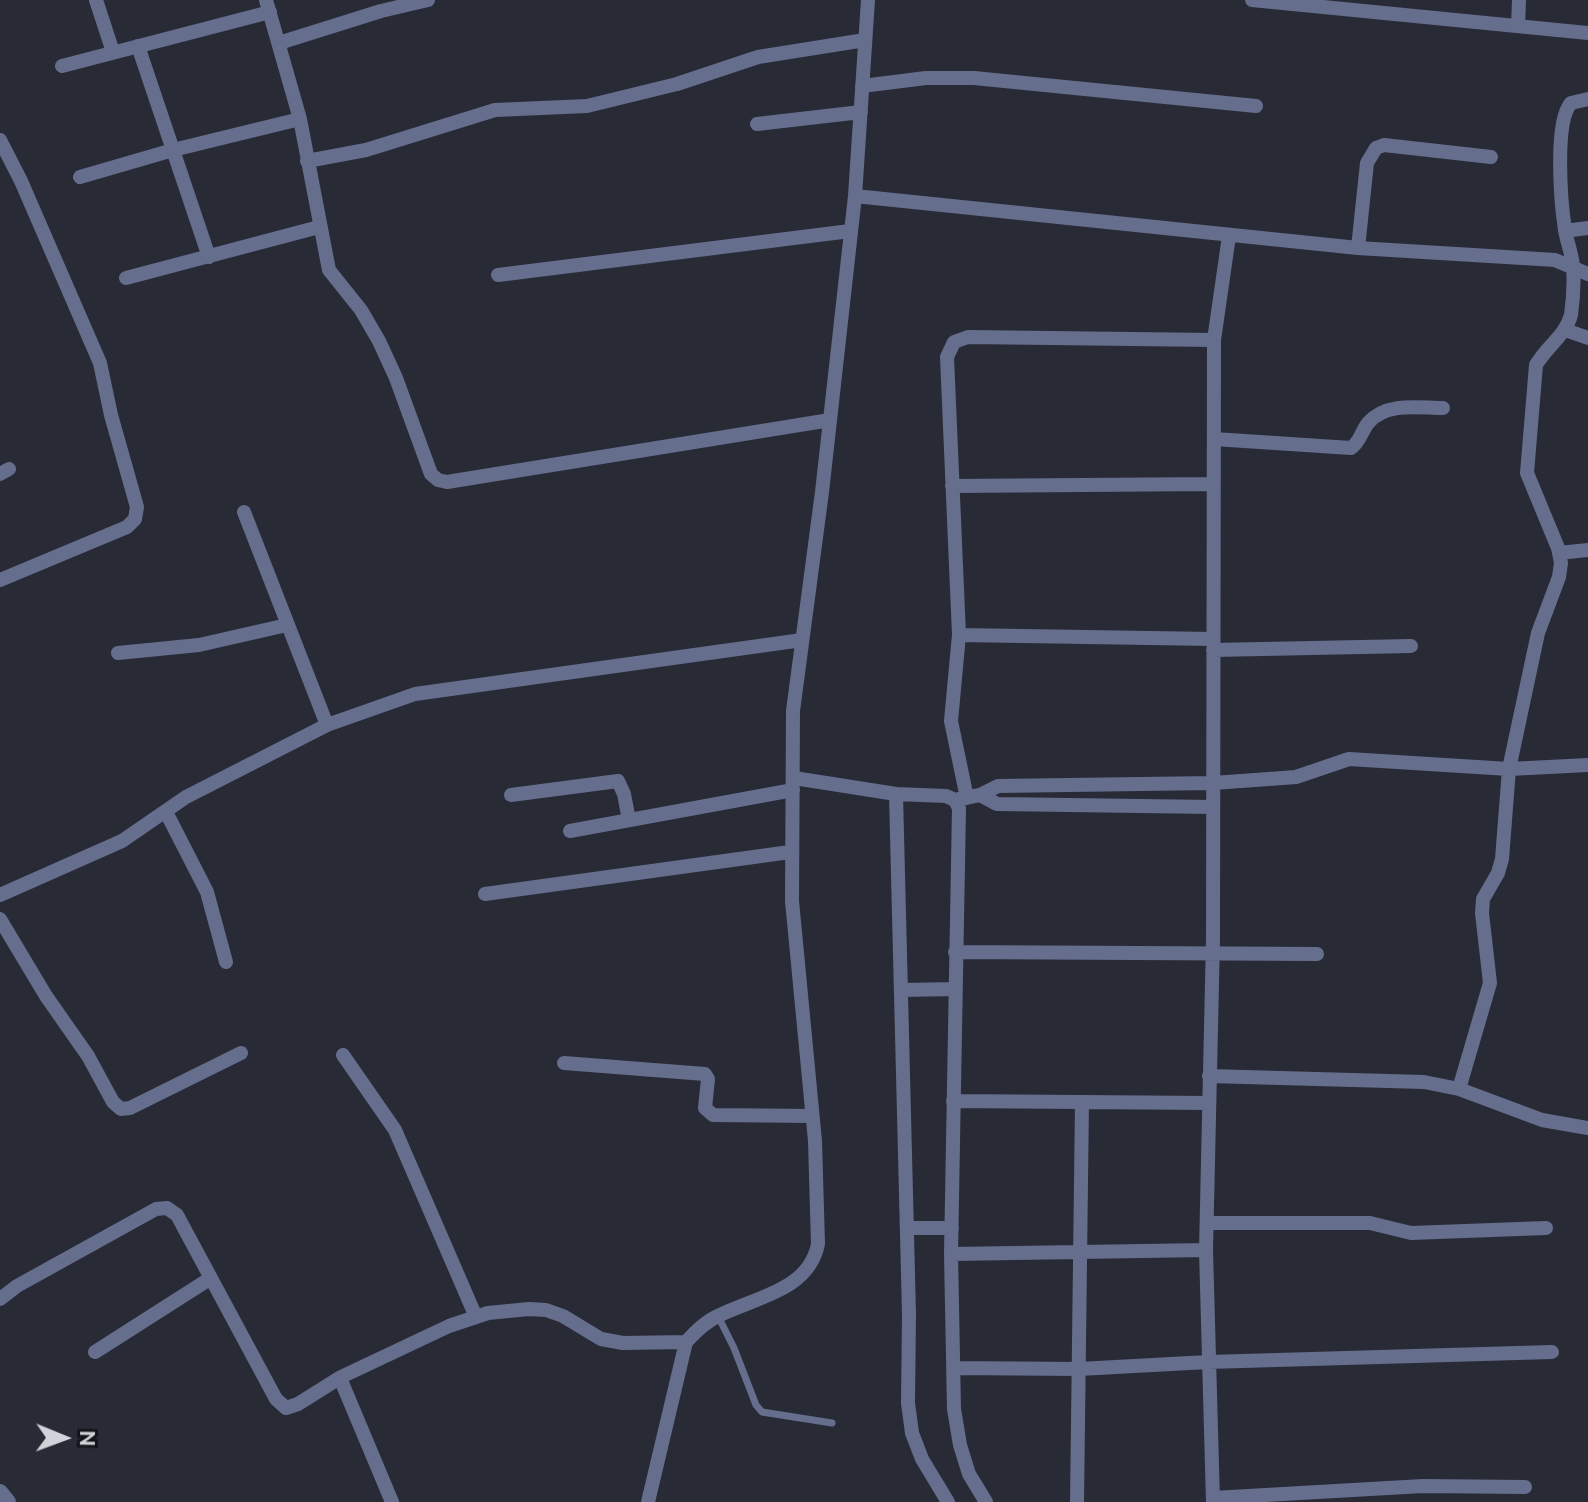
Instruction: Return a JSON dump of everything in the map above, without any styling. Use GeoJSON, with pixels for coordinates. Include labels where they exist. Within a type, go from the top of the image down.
{"type":"FeatureCollection","features":[{"type":"Feature","properties":{"kind":"street"},"geometry":{"type":"LineString","coordinates":[[96,0],[113,52]]}},
{"type":"Feature","properties":{"kind":"street"},"geometry":{"type":"LineString","coordinates":[[279,43],[381,11],[428,0]]}},
{"type":"Feature","properties":{"kind":"street"},"geometry":{"type":"LineString","coordinates":[[648,1502],[686,1342],[699,1328],[718,1316],[790,1285],[816,1257],[818,1244],[812,1116],[792,901],[793,711],[855,196],[868,0]]}},
{"type":"Feature","properties":{"kind":"street"},"geometry":{"type":"LineString","coordinates":[[1252,0],[1588,33]]}},
{"type":"Feature","properties":{"kind":"street"},"geometry":{"type":"LineString","coordinates":[[1518,26],[1519,0]]}},
{"type":"Feature","properties":{"kind":"street"},"geometry":{"type":"LineString","coordinates":[[62,66],[268,6],[300,119],[329,270],[361,310],[379,341],[431,474],[438,480],[447,482],[830,420]]}},
{"type":"Feature","properties":{"kind":"street"},"geometry":{"type":"LineString","coordinates":[[307,161],[366,150],[495,110],[587,106],[677,84],[758,57],[865,40]]}},
{"type":"Feature","properties":{"kind":"street"},"geometry":{"type":"LineString","coordinates":[[138,46],[209,257]]}},
{"type":"Feature","properties":{"kind":"street"},"geometry":{"type":"LineString","coordinates":[[862,86],[953,77],[1256,106]]}},
{"type":"Feature","properties":{"kind":"street"},"geometry":{"type":"LineString","coordinates":[[1459,1089],[1490,983],[1483,899],[1502,859],[1509,769],[1538,633],[1559,577],[1559,553],[1530,482],[1527,462],[1536,365],[1565,330],[1570,316],[1573,267],[1562,204],[1565,114],[1571,103],[1588,99]]}},
{"type":"Feature","properties":{"kind":"street"},"geometry":{"type":"LineString","coordinates":[[757,124],[861,112]]}},
{"type":"Feature","properties":{"kind":"street"},"geometry":{"type":"LineString","coordinates":[[80,177],[300,119]]}},
{"type":"Feature","properties":{"kind":"street"},"geometry":{"type":"LineString","coordinates":[[0,140],[33,207],[100,363],[137,507],[135,519],[127,527],[0,580]]}},
{"type":"Feature","properties":{"kind":"street"},"geometry":{"type":"LineString","coordinates":[[1358,248],[1367,163],[1376,148],[1384,145],[1491,157]]}},
{"type":"Feature","properties":{"kind":"street"},"geometry":{"type":"LineString","coordinates":[[855,196],[1358,248],[1555,260],[1588,274]]}},
{"type":"Feature","properties":{"kind":"street"},"geometry":{"type":"LineString","coordinates":[[126,278],[319,227]]}},
{"type":"Feature","properties":{"kind":"street"},"geometry":{"type":"LineString","coordinates":[[1565,231],[1588,228]]}},
{"type":"Feature","properties":{"kind":"street"},"geometry":{"type":"LineString","coordinates":[[498,275],[850,231]]}},
{"type":"Feature","properties":{"kind":"street"},"geometry":{"type":"LineString","coordinates":[[1229,236],[1214,340],[1213,952],[1206,1250],[1213,1500],[1423,1486],[1525,1487]]}},
{"type":"Feature","properties":{"kind":"street"},"geometry":{"type":"LineString","coordinates":[[1565,330],[1588,338]]}},
{"type":"Feature","properties":{"kind":"street"},"geometry":{"type":"LineString","coordinates":[[967,798],[951,721],[959,635],[947,357],[954,342],[968,337],[1214,340]]}},
{"type":"Feature","properties":{"kind":"street"},"geometry":{"type":"LineString","coordinates":[[1214,439],[1351,448],[1359,443],[1365,426],[1379,412],[1392,408],[1443,408]]}},
{"type":"Feature","properties":{"kind":"street"},"geometry":{"type":"LineString","coordinates":[[952,486],[1213,484]]}},
{"type":"Feature","properties":{"kind":"street"},"geometry":{"type":"LineString","coordinates":[[244,512],[327,725]]}},
{"type":"Feature","properties":{"kind":"street"},"geometry":{"type":"LineString","coordinates":[[1559,553],[1588,550]]}},
{"type":"Feature","properties":{"kind":"street"},"geometry":{"type":"LineString","coordinates":[[118,653],[199,645],[287,625]]}},
{"type":"Feature","properties":{"kind":"street"},"geometry":{"type":"LineString","coordinates":[[959,635],[1213,644],[1411,646]]}},
{"type":"Feature","properties":{"kind":"street"},"geometry":{"type":"LineString","coordinates":[[0,895],[122,841],[186,797],[327,725],[415,694],[802,640]]}},
{"type":"Feature","properties":{"kind":"street"},"geometry":{"type":"LineString","coordinates":[[986,1502],[969,1474],[954,1409],[951,1254],[945,1228],[953,1101],[959,808],[967,798],[998,786],[1213,783],[1296,777],[1349,759],[1509,769],[1588,765]]}},
{"type":"Feature","properties":{"kind":"street"},"geometry":{"type":"LineString","coordinates":[[511,795],[618,781],[629,820]]}},
{"type":"Feature","properties":{"kind":"street"},"geometry":{"type":"LineString","coordinates":[[570,831],[794,784],[967,798],[997,804],[1213,807]]}},
{"type":"Feature","properties":{"kind":"street"},"geometry":{"type":"LineString","coordinates":[[896,794],[902,990],[915,1228],[908,1403],[912,1433],[922,1459],[948,1502]]}},
{"type":"Feature","properties":{"kind":"street"},"geometry":{"type":"LineString","coordinates":[[166,812],[207,892],[226,962]]}},
{"type":"Feature","properties":{"kind":"street"},"geometry":{"type":"LineString","coordinates":[[485,894],[790,852]]}},
{"type":"Feature","properties":{"kind":"street"},"geometry":{"type":"LineString","coordinates":[[0,919],[46,996],[88,1056],[113,1102],[121,1109],[130,1108],[241,1053]]}},
{"type":"Feature","properties":{"kind":"street"},"geometry":{"type":"LineString","coordinates":[[955,952],[1317,954]]}},
{"type":"Feature","properties":{"kind":"street"},"geometry":{"type":"LineString","coordinates":[[902,990],[955,989]]}},
{"type":"Feature","properties":{"kind":"street"},"geometry":{"type":"LineString","coordinates":[[343,1055],[395,1130],[476,1317]]}},
{"type":"Feature","properties":{"kind":"street"},"geometry":{"type":"LineString","coordinates":[[564,1063],[705,1074],[708,1079],[705,1108],[710,1115],[812,1116]]}},
{"type":"Feature","properties":{"kind":"street"},"geometry":{"type":"LineString","coordinates":[[1209,1076],[1424,1082],[1459,1089],[1542,1120],[1588,1128]]}},
{"type":"Feature","properties":{"kind":"street"},"geometry":{"type":"LineString","coordinates":[[953,1101],[1208,1103]]}},
{"type":"Feature","properties":{"kind":"street"},"geometry":{"type":"LineString","coordinates":[[1077,1502],[1082,1102]]}},
{"type":"Feature","properties":{"kind":"street"},"geometry":{"type":"LineString","coordinates":[[0,1299],[17,1286],[156,1209],[167,1208],[177,1215],[280,1405],[286,1408],[340,1378],[449,1326],[476,1317],[529,1309],[546,1310],[563,1316],[601,1339],[623,1343],[686,1342]]}},
{"type":"Feature","properties":{"kind":"street"},"geometry":{"type":"LineString","coordinates":[[1208,1223],[1370,1223],[1411,1233],[1546,1228]]}},
{"type":"Feature","properties":{"kind":"street"},"geometry":{"type":"LineString","coordinates":[[915,1228],[945,1228]]}},
{"type":"Feature","properties":{"kind":"street"},"geometry":{"type":"LineString","coordinates":[[951,1254],[1206,1250]]}},
{"type":"Feature","properties":{"kind":"street"},"geometry":{"type":"LineString","coordinates":[[95,1352],[211,1278]]}},
{"type":"Feature","properties":{"kind":"street"},"geometry":{"type":"LineString","coordinates":[[955,1368],[1079,1369],[1552,1352]]}},
{"type":"Feature","properties":{"kind":"street"},"geometry":{"type":"LineString","coordinates":[[340,1378],[392,1502]]}},
{"type":"Feature","properties":{"kind":"street"},"geometry":{"type":"LineString","coordinates":[[0,1492],[8,1502]]}},
{"type":"Feature","properties":{"kind":"lane"},"geometry":{"type":"LineString","coordinates":[[718,1316],[756,1405],[762,1412],[832,1423]]}}]}
